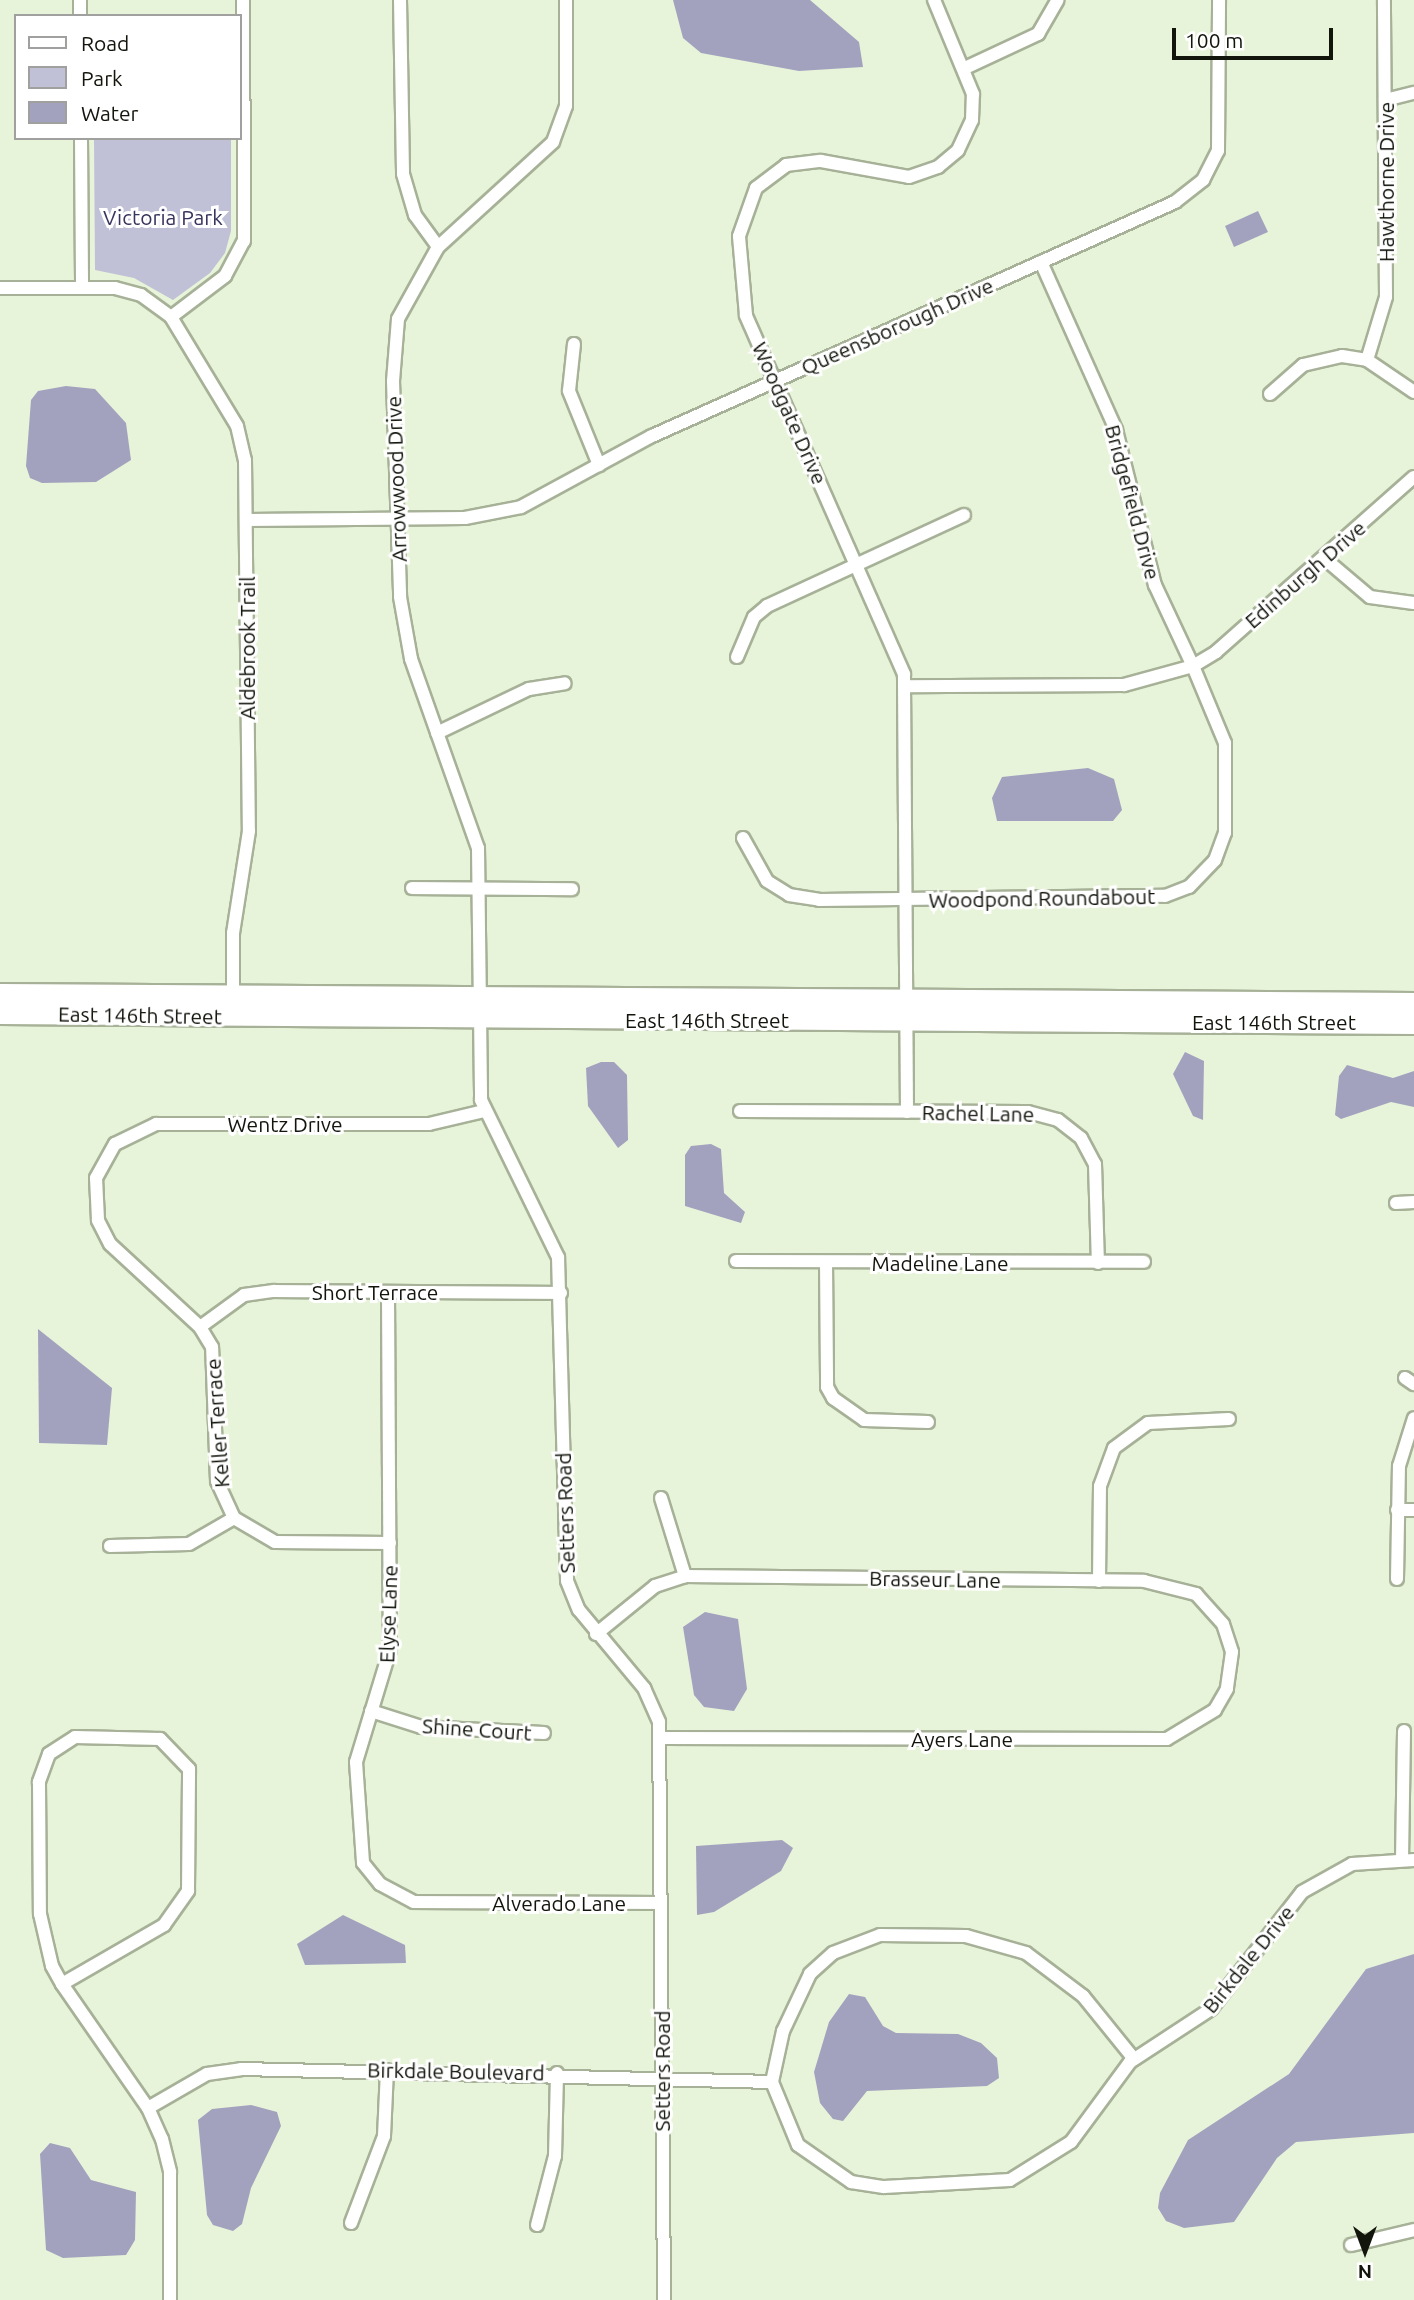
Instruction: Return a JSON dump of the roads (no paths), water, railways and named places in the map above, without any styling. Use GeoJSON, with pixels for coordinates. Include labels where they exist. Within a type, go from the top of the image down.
{"type":"FeatureCollection","features":[{"type":"Feature","properties":{"kind":"main road","name":"East 146th Street"},"geometry":{"type":"LineString","coordinates":[[0,994],[233,997],[479,1010]]}},
{"type":"Feature","properties":{"kind":"main road","name":"East 146th Street"},"geometry":{"type":"LineString","coordinates":[[0,1013],[907,1010],[1414,1003]]}},
{"type":"Feature","properties":{"kind":"main road","name":"East 146th Street"},"geometry":{"type":"LineString","coordinates":[[907,1010],[1414,1023]]}},
{"type":"Feature","properties":{"kind":"street"},"geometry":{"type":"LineString","coordinates":[[0,288],[82,288],[135,292],[170,317],[225,276],[244,241],[243,0]]}},
{"type":"Feature","properties":{"kind":"street"},"geometry":{"type":"LineString","coordinates":[[400,0],[402,174],[415,215],[438,247]]}},
{"type":"Feature","properties":{"kind":"street","name":"Arrowwood Drive"},"geometry":{"type":"LineString","coordinates":[[479,1010],[481,888],[470,816],[437,733],[403,620],[394,342],[406,297],[438,247],[553,142],[566,106],[566,0]]}},
{"type":"Feature","properties":{"kind":"street","name":"Woodgate Drive"},"geometry":{"type":"LineString","coordinates":[[907,1112],[905,686],[900,660],[775,381],[741,298],[740,226],[750,197],[772,173],[800,161],[901,178],[938,167],[969,129],[974,105],[965,68],[934,0]]}},
{"type":"Feature","properties":{"kind":"street"},"geometry":{"type":"LineString","coordinates":[[965,68],[1038,34],[1058,0]]}},
{"type":"Feature","properties":{"kind":"street","name":"Queensborough Drive"},"geometry":{"type":"LineString","coordinates":[[247,520],[398,519],[499,513],[551,494],[599,465],[775,381],[1175,202],[1210,172],[1219,141],[1219,0]]}},
{"type":"Feature","properties":{"kind":"street","name":"Hawthorne Drive"},"geometry":{"type":"LineString","coordinates":[[1367,360],[1386,297],[1384,0]]}},
{"type":"Feature","properties":{"kind":"street"},"geometry":{"type":"LineString","coordinates":[[1385,100],[1414,93]]}},
{"type":"Feature","properties":{"kind":"street"},"geometry":{"type":"LineString","coordinates":[[81,140],[82,288]]}},
{"type":"Feature","properties":{"kind":"street","name":"Bridgefield Drive"},"geometry":{"type":"LineString","coordinates":[[1041,262],[1116,430],[1155,585],[1193,666]]}},
{"type":"Feature","properties":{"kind":"street","name":"Aldebrook Trail"},"geometry":{"type":"LineString","coordinates":[[170,317],[237,426],[247,520],[249,843],[233,933],[233,997]]}},
{"type":"Feature","properties":{"kind":"street"},"geometry":{"type":"LineString","coordinates":[[574,344],[569,391],[599,465]]}},
{"type":"Feature","properties":{"kind":"street"},"geometry":{"type":"LineString","coordinates":[[1270,394],[1313,361],[1367,360],[1414,392]]}},
{"type":"Feature","properties":{"kind":"street","name":"Edinburgh Drive"},"geometry":{"type":"LineString","coordinates":[[1193,666],[1324,558],[1414,477]]}},
{"type":"Feature","properties":{"kind":"street"},"geometry":{"type":"LineString","coordinates":[[737,657],[754,617],[767,606],[964,515]]}},
{"type":"Feature","properties":{"kind":"street"},"geometry":{"type":"LineString","coordinates":[[1324,558],[1370,597],[1414,603]]}},
{"type":"Feature","properties":{"kind":"street"},"geometry":{"type":"LineString","coordinates":[[905,686],[1124,685],[1193,666]]}},
{"type":"Feature","properties":{"kind":"street","name":"Woodpond Roundabout"},"geometry":{"type":"LineString","coordinates":[[743,838],[762,875],[789,895],[907,899],[1154,897],[1199,879],[1225,833],[1225,743],[1193,666]]}},
{"type":"Feature","properties":{"kind":"street"},"geometry":{"type":"LineString","coordinates":[[437,733],[529,689],[565,683]]}},
{"type":"Feature","properties":{"kind":"street"},"geometry":{"type":"LineString","coordinates":[[412,888],[572,889]]}},
{"type":"Feature","properties":{"kind":"street","name":"Setters Road"},"geometry":{"type":"LineString","coordinates":[[479,1010],[484,1111],[552,1240],[561,1293],[564,1565],[579,1610],[596,1634],[644,1688],[661,1738],[664,2300]]}},
{"type":"Feature","properties":{"kind":"street","name":"Wentz Drive"},"geometry":{"type":"LineString","coordinates":[[101,1165],[127,1135],[156,1124],[429,1125],[484,1111]]}},
{"type":"Feature","properties":{"kind":"street","name":"Rachel Lane"},"geometry":{"type":"LineString","coordinates":[[740,1111],[1028,1112],[1071,1129],[1097,1173],[1098,1263]]}},
{"type":"Feature","properties":{"kind":"street","name":"Keller Terrace"},"geometry":{"type":"LineString","coordinates":[[101,1165],[94,1200],[102,1232],[200,1326],[214,1357],[219,1490],[234,1518],[275,1542],[390,1543]]}},
{"type":"Feature","properties":{"kind":"street"},"geometry":{"type":"LineString","coordinates":[[1396,1203],[1414,1202]]}},
{"type":"Feature","properties":{"kind":"street","name":"Madeline Lane"},"geometry":{"type":"LineString","coordinates":[[736,1261],[1144,1262]]}},
{"type":"Feature","properties":{"kind":"street"},"geometry":{"type":"LineString","coordinates":[[826,1262],[827,1387],[832,1398],[864,1420],[928,1422]]}},
{"type":"Feature","properties":{"kind":"street","name":"Short Terrace"},"geometry":{"type":"LineString","coordinates":[[200,1326],[226,1305],[257,1292],[561,1293]]}},
{"type":"Feature","properties":{"kind":"street","name":"Elyse Lane"},"geometry":{"type":"LineString","coordinates":[[388,1292],[389,1658],[356,1762],[363,1863],[402,1898],[457,1904]]}},
{"type":"Feature","properties":{"kind":"street"},"geometry":{"type":"LineString","coordinates":[[1397,1579],[1399,1466],[1414,1418]]}},
{"type":"Feature","properties":{"kind":"street"},"geometry":{"type":"LineString","coordinates":[[1099,1581],[1100,1486],[1114,1448],[1148,1423],[1229,1419]]}},
{"type":"Feature","properties":{"kind":"street"},"geometry":{"type":"LineString","coordinates":[[661,1499],[685,1576]]}},
{"type":"Feature","properties":{"kind":"street"},"geometry":{"type":"LineString","coordinates":[[1397,1510],[1414,1510]]}},
{"type":"Feature","properties":{"kind":"street"},"geometry":{"type":"LineString","coordinates":[[110,1546],[190,1544],[234,1518]]}},
{"type":"Feature","properties":{"kind":"street","name":"Brasseur Lane"},"geometry":{"type":"LineString","coordinates":[[596,1634],[655,1586],[685,1576],[1165,1582],[1196,1594],[1226,1631],[1230,1676]]}},
{"type":"Feature","properties":{"kind":"street","name":"Ayers Lane"},"geometry":{"type":"LineString","coordinates":[[661,1738],[1167,1739],[1206,1720],[1230,1676]]}},
{"type":"Feature","properties":{"kind":"street","name":"Shine Court"},"geometry":{"type":"LineString","coordinates":[[371,1711],[428,1728],[544,1733]]}},
{"type":"Feature","properties":{"kind":"street"},"geometry":{"type":"LineString","coordinates":[[1404,1731],[1408,1860]]}},
{"type":"Feature","properties":{"kind":"street"},"geometry":{"type":"LineString","coordinates":[[62,1984],[164,1925],[188,1891],[189,1769],[160,1739],[75,1737],[60,1744],[41,1774],[40,1914],[45,1947],[62,1984],[148,2108],[170,2172],[170,2300]]}},
{"type":"Feature","properties":{"kind":"street","name":"Birkdale Drive"},"geometry":{"type":"LineString","coordinates":[[772,2082],[793,2138],[836,2175],[884,2187],[973,2185],[1027,2174],[1059,2153],[1134,2059],[1211,2009],[1302,1892],[1352,1864],[1408,1860]]}},
{"type":"Feature","properties":{"kind":"street","name":"Alverado Lane"},"geometry":{"type":"LineString","coordinates":[[457,1904],[660,1903]]}},
{"type":"Feature","properties":{"kind":"street"},"geometry":{"type":"LineString","coordinates":[[772,2082],[783,2031],[810,1974],[833,1953],[880,1935],[966,1936],[1026,1953],[1066,1979],[1134,2059]]}},
{"type":"Feature","properties":{"kind":"street","name":"Birkdale Boulevard"},"geometry":{"type":"LineString","coordinates":[[148,2108],[222,2070],[557,2073],[662,2082],[772,2082]]}},
{"type":"Feature","properties":{"kind":"street"},"geometry":{"type":"LineString","coordinates":[[351,2223],[384,2136],[387,2070]]}},
{"type":"Feature","properties":{"kind":"street"},"geometry":{"type":"LineString","coordinates":[[537,2225],[555,2156],[557,2073]]}},
{"type":"Feature","properties":{"kind":"street"},"geometry":{"type":"LineString","coordinates":[[1351,2245],[1414,2230]]}},
{"type":"Feature","properties":{"kind":"water"},"geometry":{"type":"Polygon","coordinates":[[[673,0],[810,0],[859,42],[863,67],[799,71],[701,53],[683,38],[673,0]]]}},
{"type":"Feature","properties":{"kind":"water"},"geometry":{"type":"Polygon","coordinates":[[[1258,211],[1268,232],[1234,247],[1225,226],[1258,211]]]}},
{"type":"Feature","properties":{"kind":"water"},"geometry":{"type":"Polygon","coordinates":[[[66,386],[95,389],[126,423],[131,460],[96,482],[42,483],[30,478],[26,466],[31,400],[38,391],[66,386]]]}},
{"type":"Feature","properties":{"kind":"water"},"geometry":{"type":"Polygon","coordinates":[[[1088,768],[1114,779],[1122,810],[1113,821],[997,821],[992,798],[1002,777],[1088,768]]]}},
{"type":"Feature","properties":{"kind":"water"},"geometry":{"type":"Polygon","coordinates":[[[1185,1052],[1204,1061],[1203,1120],[1193,1116],[1173,1074],[1185,1052]]]}},
{"type":"Feature","properties":{"kind":"water"},"geometry":{"type":"Polygon","coordinates":[[[601,1062],[614,1062],[627,1075],[628,1140],[618,1148],[588,1106],[586,1068],[601,1062]]]}},
{"type":"Feature","properties":{"kind":"water"},"geometry":{"type":"Polygon","coordinates":[[[1347,1065],[1393,1078],[1414,1071],[1414,1107],[1391,1102],[1341,1119],[1335,1115],[1339,1076],[1347,1065]]]}},
{"type":"Feature","properties":{"kind":"water"},"geometry":{"type":"Polygon","coordinates":[[[711,1144],[721,1149],[724,1193],[745,1212],[741,1223],[685,1206],[685,1155],[691,1146],[711,1144]]]}},
{"type":"Feature","properties":{"kind":"water"},"geometry":{"type":"Polygon","coordinates":[[[38,1329],[112,1388],[107,1445],[39,1443],[38,1329]]]}},
{"type":"Feature","properties":{"kind":"water"},"geometry":{"type":"Polygon","coordinates":[[[705,1612],[738,1619],[747,1689],[734,1711],[704,1707],[694,1695],[683,1627],[705,1612]]]}},
{"type":"Feature","properties":{"kind":"water"},"geometry":{"type":"Polygon","coordinates":[[[782,1840],[793,1848],[781,1871],[714,1912],[697,1915],[696,1846],[782,1840]]]}},
{"type":"Feature","properties":{"kind":"water"},"geometry":{"type":"Polygon","coordinates":[[[343,1915],[405,1945],[406,1963],[305,1965],[297,1944],[343,1915]]]}},
{"type":"Feature","properties":{"kind":"water"},"geometry":{"type":"Polygon","coordinates":[[[1414,1954],[1414,2133],[1296,2142],[1277,2158],[1234,2222],[1184,2228],[1166,2221],[1158,2208],[1160,2193],[1188,2140],[1289,2074],[1366,1969],[1414,1954]]]}},
{"type":"Feature","properties":{"kind":"water"},"geometry":{"type":"Polygon","coordinates":[[[849,1994],[865,1997],[883,2026],[896,2033],[958,2034],[981,2043],[997,2058],[999,2078],[987,2086],[867,2091],[843,2121],[833,2119],[820,2103],[814,2072],[829,2022],[849,1994]]]}},
{"type":"Feature","properties":{"kind":"water"},"geometry":{"type":"Polygon","coordinates":[[[251,2105],[277,2112],[281,2126],[251,2188],[242,2224],[233,2231],[213,2225],[207,2215],[198,2120],[212,2109],[251,2105]]]}},
{"type":"Feature","properties":{"kind":"water"},"geometry":{"type":"Polygon","coordinates":[[[50,2143],[70,2148],[91,2180],[136,2192],[135,2240],[126,2255],[63,2258],[46,2250],[40,2154],[50,2143]]]}},
{"type":"Feature","properties":{"kind":"park label","name":"Victoria Park"},"geometry":{"type":"Point","coordinates":[163,217]}}]}
